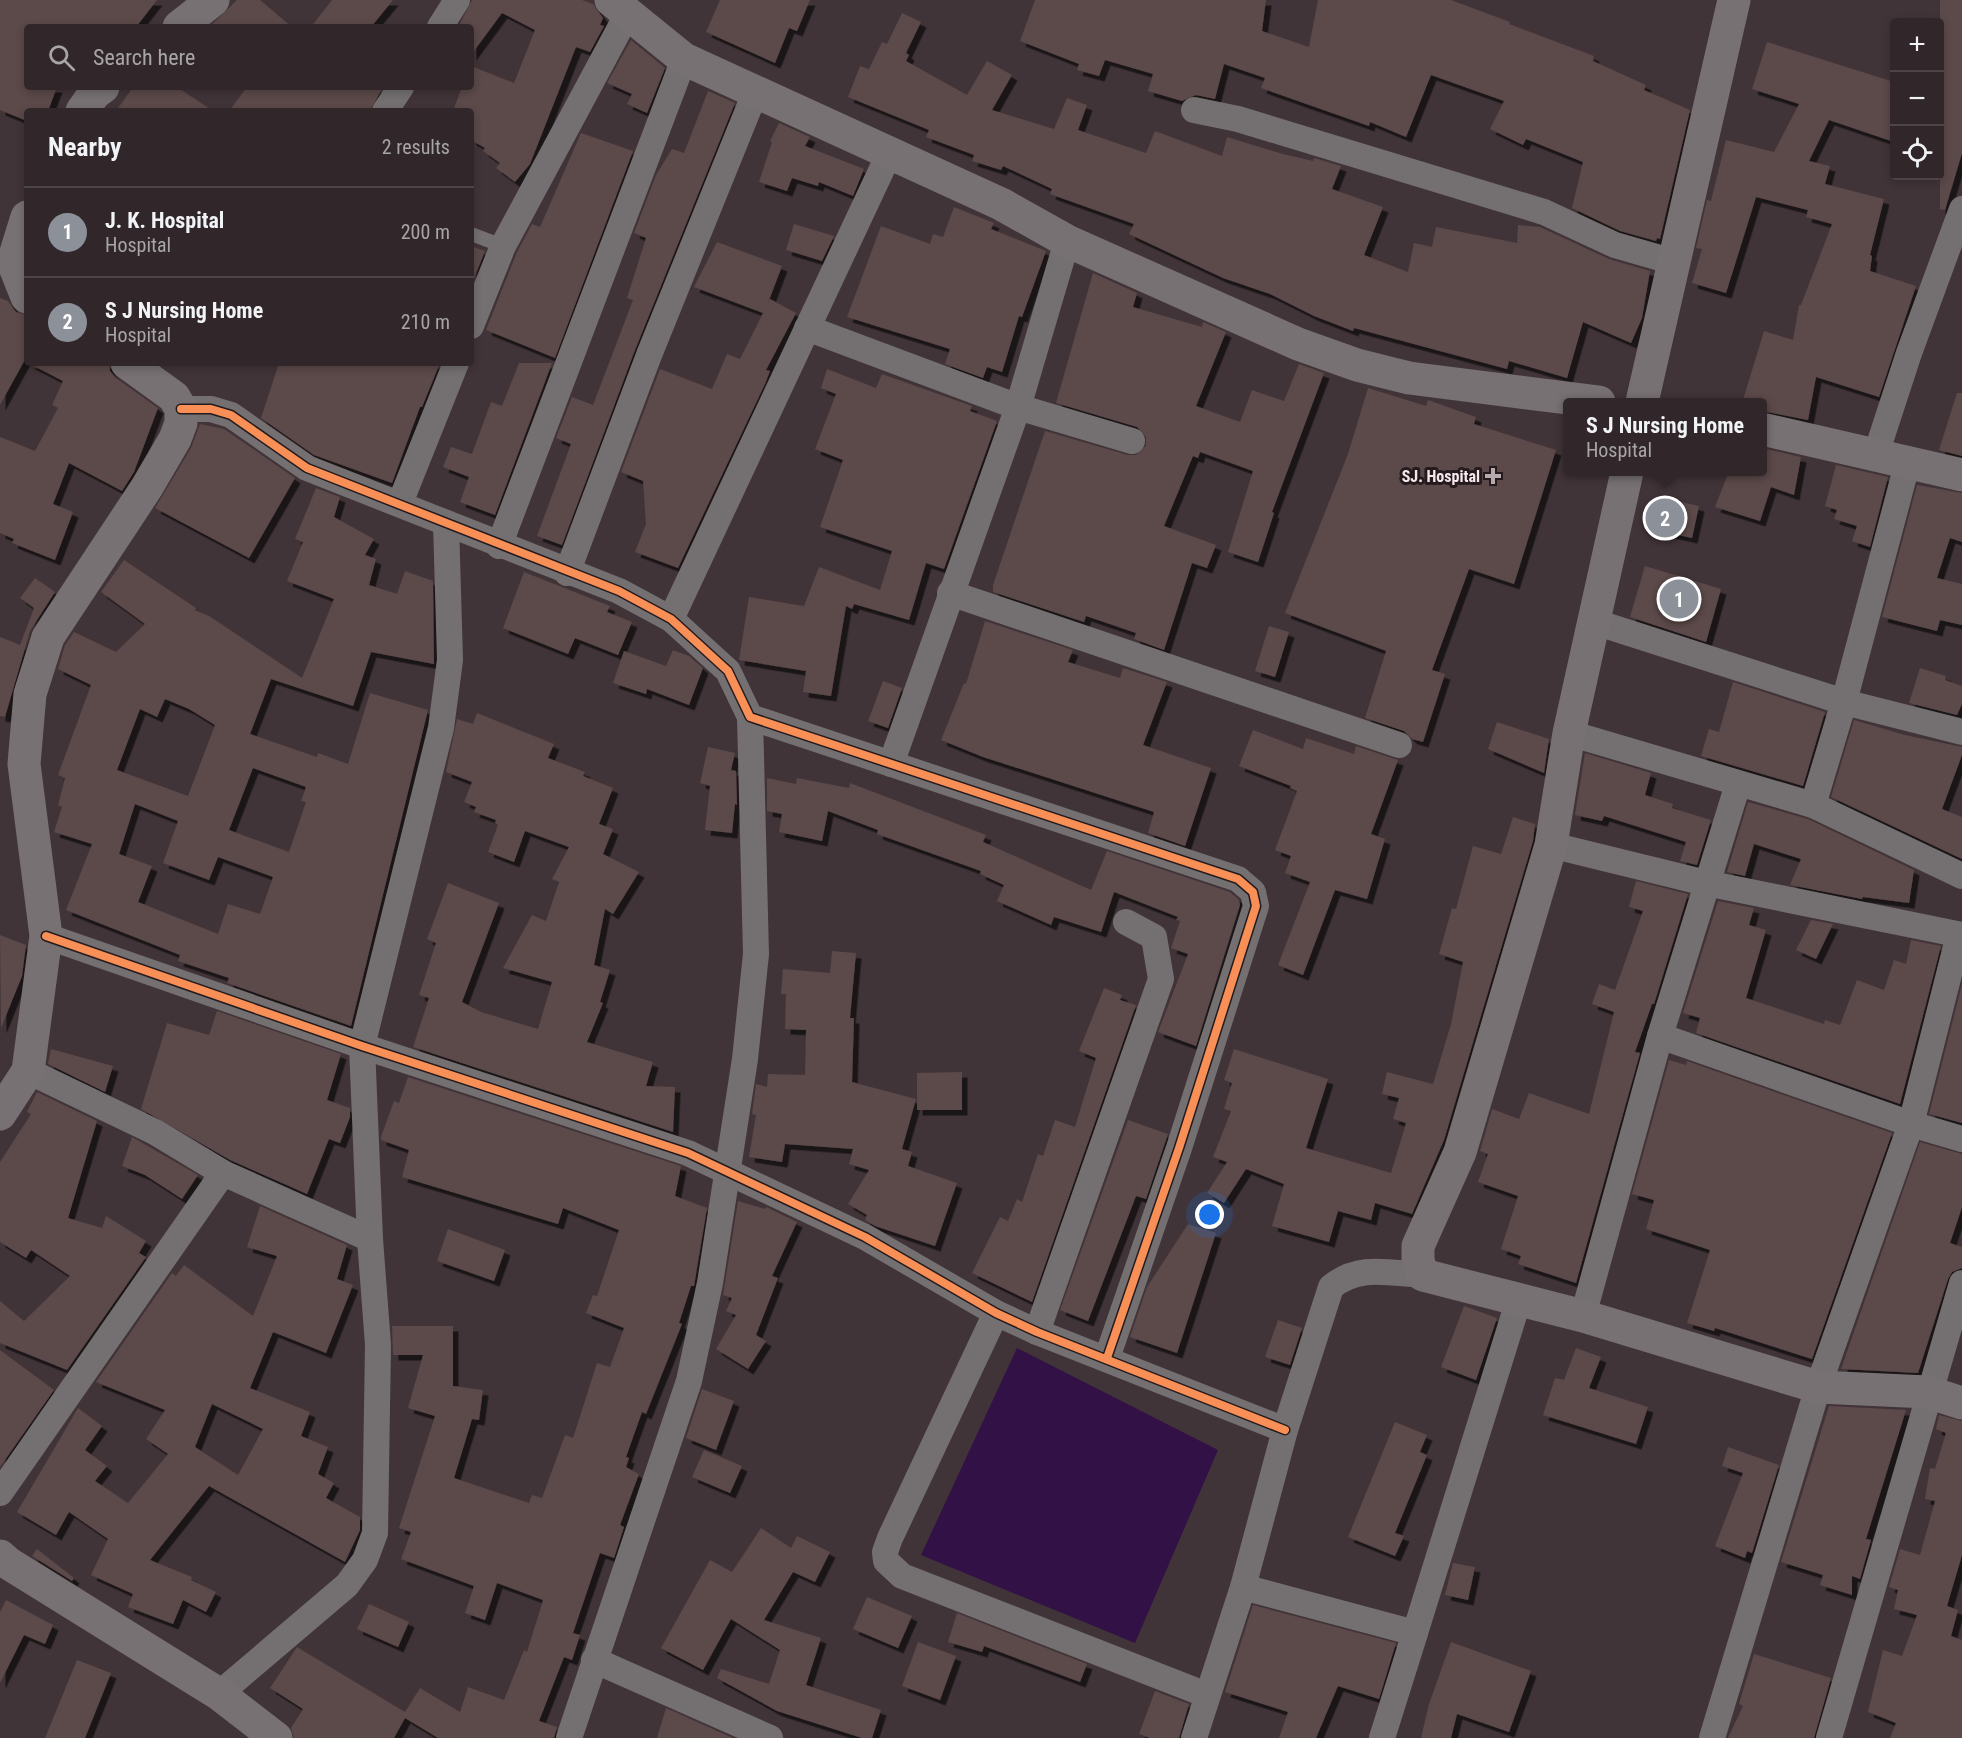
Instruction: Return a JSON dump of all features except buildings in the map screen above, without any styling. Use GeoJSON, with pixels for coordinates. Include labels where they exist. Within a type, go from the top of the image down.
{"type":"FeatureCollection","features":[{"type":"Feature","properties":{"kind":"street"},"geometry":{"type":"LineString","coordinates":[[183,24],[213,0]]}},
{"type":"Feature","properties":{"kind":"street"},"geometry":{"type":"LineString","coordinates":[[442,24],[457,0]]}},
{"type":"Feature","properties":{"kind":"street"},"geometry":{"type":"LineString","coordinates":[[1643,398],[1734,0]]}},
{"type":"Feature","properties":{"kind":"street"},"geometry":{"type":"LineString","coordinates":[[474,318],[503,246],[619,7],[684,59],[754,93],[1001,204],[1067,241],[1298,344],[1358,365],[1408,378],[1567,398]]}},
{"type":"Feature","properties":{"kind":"street"},"geometry":{"type":"LineString","coordinates":[[499,546],[684,59]]}},
{"type":"Feature","properties":{"kind":"street"},"geometry":{"type":"LineString","coordinates":[[84,108],[99,90]]}},
{"type":"Feature","properties":{"kind":"street"},"geometry":{"type":"LineString","coordinates":[[387,108],[399,90]]}},
{"type":"Feature","properties":{"kind":"street"},"geometry":{"type":"LineString","coordinates":[[567,573],[649,355],[754,93]]}},
{"type":"Feature","properties":{"kind":"street"},"geometry":{"type":"LineString","coordinates":[[1194,110],[1238,119],[1544,212],[1615,245],[1674,262]]}},
{"type":"Feature","properties":{"kind":"street"},"geometry":{"type":"LineString","coordinates":[[671,619],[889,154]]}},
{"type":"Feature","properties":{"kind":"street"},"geometry":{"type":"LineString","coordinates":[[1876,454],[1909,353],[1962,208]]}},
{"type":"Feature","properties":{"kind":"street"},"geometry":{"type":"LineString","coordinates":[[24,223],[7,257],[24,291]]}},
{"type":"Feature","properties":{"kind":"street"},"geometry":{"type":"LineString","coordinates":[[891,764],[1018,407],[1067,241]]}},
{"type":"Feature","properties":{"kind":"street"},"geometry":{"type":"LineString","coordinates":[[807,328],[1018,407],[1132,441]]}},
{"type":"Feature","properties":{"kind":"street"},"geometry":{"type":"LineString","coordinates":[[0,1114],[28,1071],[46,936],[24,764],[30,694],[48,637],[147,487],[175,439],[181,423],[181,409],[165,388],[132,366]]}},
{"type":"Feature","properties":{"kind":"street"},"geometry":{"type":"LineString","coordinates":[[400,503],[455,366]]}},
{"type":"Feature","properties":{"kind":"street"},"geometry":{"type":"LineString","coordinates":[[181,409],[211,409],[231,415],[307,468],[400,503],[567,573],[620,591],[671,619],[728,672],[750,717],[756,954],[745,1059],[710,1283],[689,1381],[569,1738]]}},
{"type":"Feature","properties":{"kind":"street"},"geometry":{"type":"LineString","coordinates":[[1767,430],[1962,475]]}},
{"type":"Feature","properties":{"kind":"street"},"geometry":{"type":"LineString","coordinates":[[1813,805],[1844,702],[1908,461]]}},
{"type":"Feature","properties":{"kind":"street"},"geometry":{"type":"LineString","coordinates":[[1423,1275],[1418,1261],[1418,1246],[1460,1152],[1551,845],[1569,734],[1592,621],[1626,476]]}},
{"type":"Feature","properties":{"kind":"street"},"geometry":{"type":"LineString","coordinates":[[219,1694],[347,1585],[365,1560],[375,1533],[378,1345],[370,1239],[362,1046],[441,728],[450,660],[446,523]]}},
{"type":"Feature","properties":{"kind":"street"},"geometry":{"type":"LineString","coordinates":[[950,593],[1399,745]]}},
{"type":"Feature","properties":{"kind":"street"},"geometry":{"type":"LineString","coordinates":[[1592,621],[1844,702],[1962,732]]}},
{"type":"Feature","properties":{"kind":"street"},"geometry":{"type":"LineString","coordinates":[[750,717],[1238,879],[1253,892],[1256,906],[1179,1148],[1107,1358]]}},
{"type":"Feature","properties":{"kind":"street"},"geometry":{"type":"LineString","coordinates":[[1569,734],[1813,805],[1962,876]]}},
{"type":"Feature","properties":{"kind":"street"},"geometry":{"type":"LineString","coordinates":[[1583,1316],[1660,1036],[1738,784]]}},
{"type":"Feature","properties":{"kind":"street"},"geometry":{"type":"LineString","coordinates":[[1551,845],[1706,883],[1961,935],[1911,1124],[1818,1387],[1712,1738]]}},
{"type":"Feature","properties":{"kind":"street"},"geometry":{"type":"LineString","coordinates":[[1037,1332],[1161,980],[1154,937],[1126,922]]}},
{"type":"Feature","properties":{"kind":"street"},"geometry":{"type":"LineString","coordinates":[[46,936],[362,1046],[688,1153],[865,1236],[996,1313],[1037,1332],[1285,1430]]}},
{"type":"Feature","properties":{"kind":"street"},"geometry":{"type":"LineString","coordinates":[[1660,1036],[1911,1124],[1962,1139]]}},
{"type":"Feature","properties":{"kind":"street"},"geometry":{"type":"LineString","coordinates":[[28,1071],[155,1132],[223,1173],[370,1239]]}},
{"type":"Feature","properties":{"kind":"street"},"geometry":{"type":"LineString","coordinates":[[0,1493],[223,1173]]}},
{"type":"Feature","properties":{"kind":"street"},"geometry":{"type":"LineString","coordinates":[[1194,1738],[1243,1587],[1285,1430],[1331,1287],[1345,1275],[1361,1272],[1423,1275],[1583,1316],[1818,1387],[1928,1392],[1962,1403]]}},
{"type":"Feature","properties":{"kind":"street"},"geometry":{"type":"LineString","coordinates":[[1829,1738],[1928,1392],[1962,1283]]}},
{"type":"Feature","properties":{"kind":"street"},"geometry":{"type":"LineString","coordinates":[[1382,1738],[1519,1299]]}},
{"type":"Feature","properties":{"kind":"street"},"geometry":{"type":"LineString","coordinates":[[996,1313],[890,1538],[885,1552],[886,1561],[902,1576],[1207,1695]]}},
{"type":"Feature","properties":{"kind":"street"},"geometry":{"type":"LineString","coordinates":[[0,1556],[219,1694],[276,1738]]}},
{"type":"Feature","properties":{"kind":"street"},"geometry":{"type":"LineString","coordinates":[[1243,1587],[1415,1633]]}},
{"type":"Feature","properties":{"kind":"street"},"geometry":{"type":"LineString","coordinates":[[594,1660],[770,1738]]}},
{"type":"Feature","properties":{"kind":"lane"},"geometry":{"type":"LineString","coordinates":[[474,235],[503,246]]}},
{"type":"Feature","properties":{"kind":"shaded area"},"geometry":{"type":"Polygon","coordinates":[[[1017,1348],[1218,1450],[1135,1643],[921,1555],[1017,1348]]]}},
{"type":"Feature","properties":{"kind":"cycle path"},"geometry":{"type":"LineString","coordinates":[[181,409],[211,409],[231,415],[307,468],[619,591],[671,619],[728,671],[750,717],[1238,879],[1253,892],[1256,906],[1179,1148],[1107,1358]]}},
{"type":"Feature","properties":{"kind":"cycle path"},"geometry":{"type":"LineString","coordinates":[[46,936],[362,1046],[688,1153],[865,1237],[996,1313],[1037,1332],[1285,1430]]}},
{"type":"Feature","properties":{"kind":"place","name":"SJ. Hospital"},"geometry":{"type":"Point","coordinates":[1493,476]}},
{"type":"Feature","properties":{"kind":"place","name":"S J Nursing Home"},"geometry":{"type":"Point","coordinates":[1665,518]}},
{"type":"Feature","properties":{"kind":"place","name":"J. K. Hospital"},"geometry":{"type":"Point","coordinates":[1679,599]}}]}
